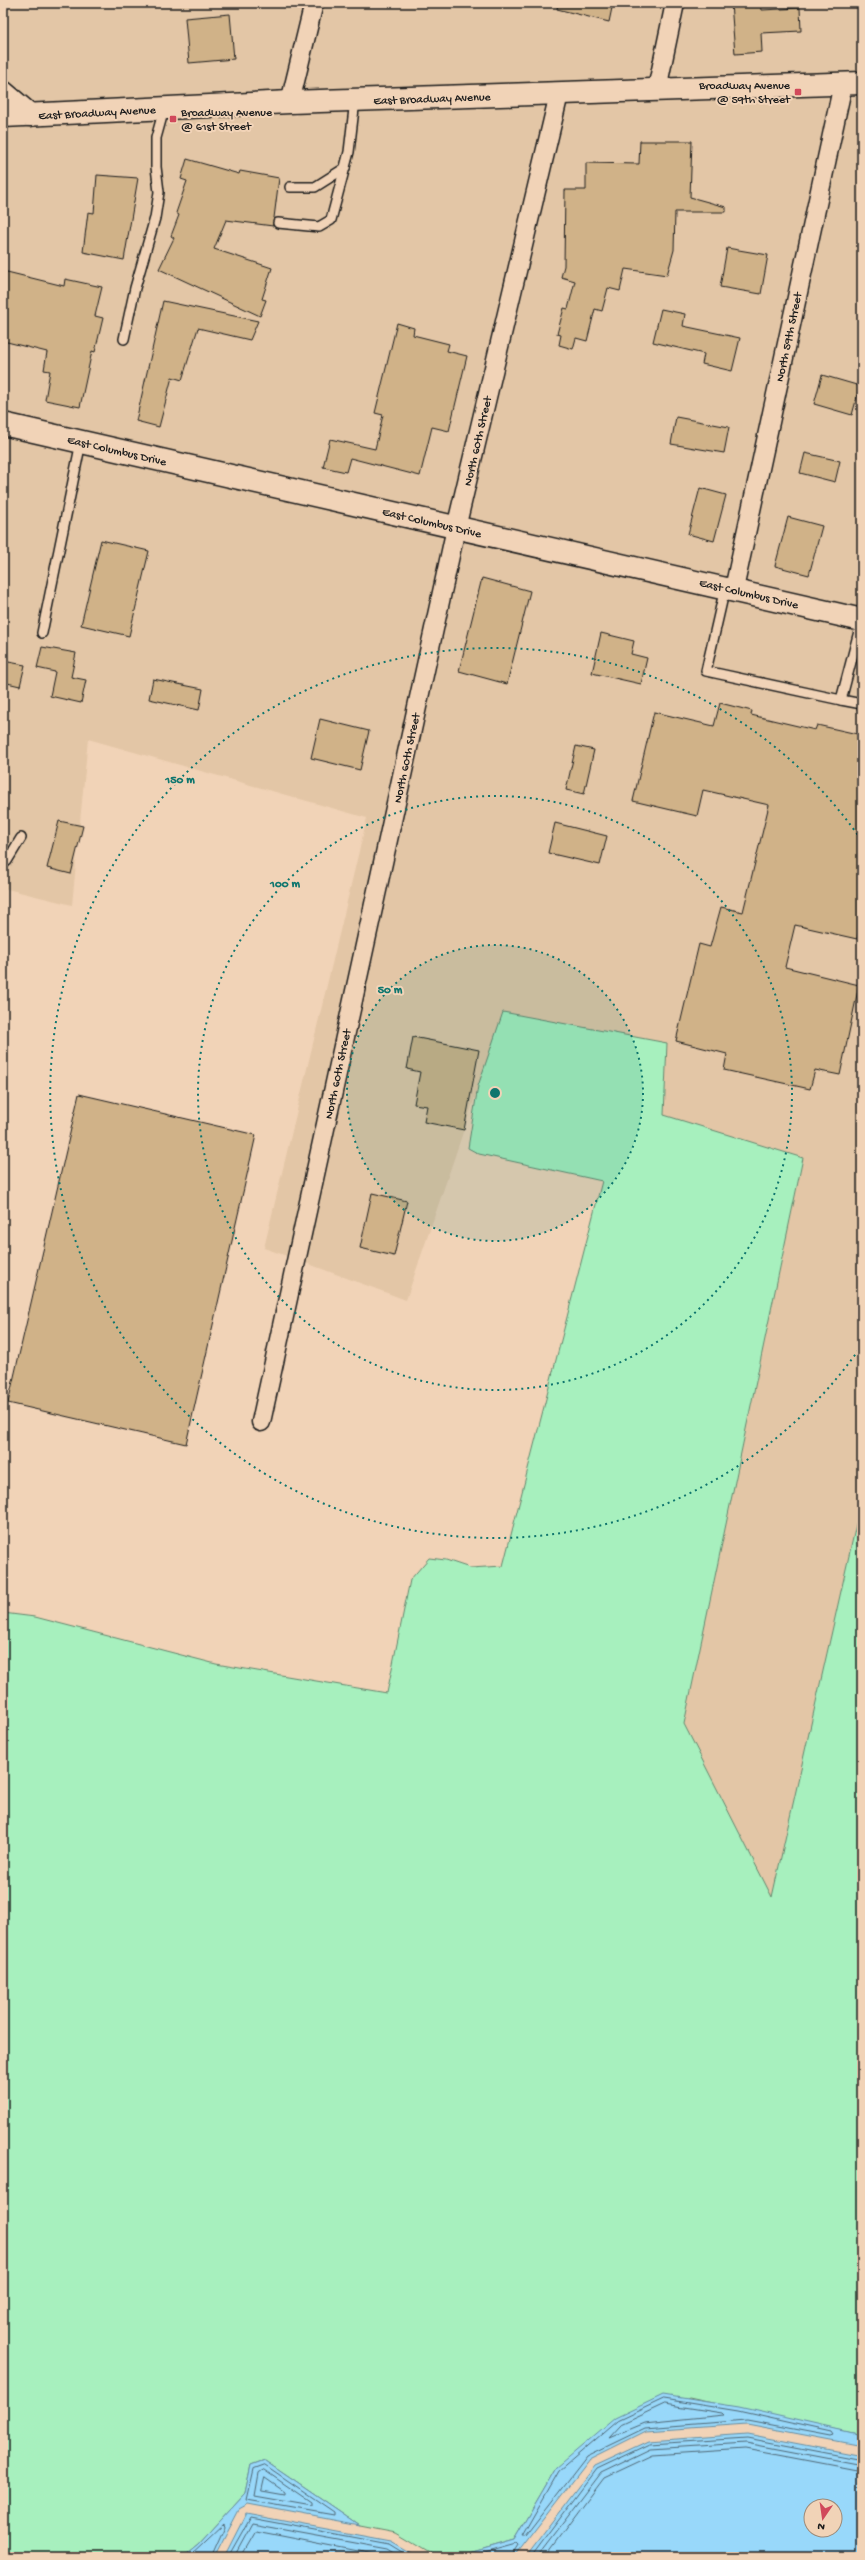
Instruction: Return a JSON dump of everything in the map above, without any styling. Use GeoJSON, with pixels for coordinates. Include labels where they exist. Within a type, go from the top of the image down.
{"type":"FeatureCollection","features":[{"type":"Feature","properties":{"kind":"street"},"geometry":{"type":"LineString","coordinates":[[290,102],[314,3]]}},
{"type":"Feature","properties":{"kind":"street"},"geometry":{"type":"LineString","coordinates":[[656,89],[675,3]]}},
{"type":"Feature","properties":{"kind":"street","name":"East Broadway Avenue"},"geometry":{"type":"LineString","coordinates":[[3,116],[290,102],[559,94],[656,89],[852,84]]}},
{"type":"Feature","properties":{"kind":"street","name":"North 59th Street"},"geometry":{"type":"LineString","coordinates":[[730,588],[852,84]]}},
{"type":"Feature","properties":{"kind":"street"},"geometry":{"type":"LineString","coordinates":[[3,92],[30,115]]}},
{"type":"Feature","properties":{"kind":"street","name":"North 60th Street"},"geometry":{"type":"LineString","coordinates":[[261,1422],[456,528],[559,94]]}},
{"type":"Feature","properties":{"kind":"street","name":"East Columbus Drive"},"geometry":{"type":"LineString","coordinates":[[3,424],[456,528],[730,588],[862,620]]}},
{"type":"Feature","properties":{"kind":"lane"},"geometry":{"type":"LineString","coordinates":[[278,224],[319,227],[331,220],[345,168],[355,100]]}},
{"type":"Feature","properties":{"kind":"lane"},"geometry":{"type":"LineString","coordinates":[[124,340],[135,288],[155,218],[159,192],[156,167],[156,138],[164,109]]}},
{"type":"Feature","properties":{"kind":"lane"},"geometry":{"type":"LineString","coordinates":[[290,187],[315,187],[345,168]]}},
{"type":"Feature","properties":{"kind":"lane"},"geometry":{"type":"LineString","coordinates":[[42,633],[81,442]]}},
{"type":"Feature","properties":{"kind":"lane"},"geometry":{"type":"LineString","coordinates":[[730,588],[706,671],[862,704]]}},
{"type":"Feature","properties":{"kind":"lane"},"geometry":{"type":"LineString","coordinates":[[841,700],[862,620]]}},
{"type":"Feature","properties":{"kind":"lane"},"geometry":{"type":"LineString","coordinates":[[3,864],[7,861],[21,838]]}},
{"type":"Feature","properties":{"kind":"shaded area"},"geometry":{"type":"Polygon","coordinates":[[[3,3],[303,3],[282,91],[3,105],[3,3]]]}},
{"type":"Feature","properties":{"kind":"shaded area"},"geometry":{"type":"Polygon","coordinates":[[[324,3],[665,3],[649,78],[303,91],[324,3]]]}},
{"type":"Feature","properties":{"kind":"shaded area"},"geometry":{"type":"Polygon","coordinates":[[[686,3],[862,3],[862,72],[670,78],[686,3]]]}},
{"type":"Feature","properties":{"kind":"shaded area"},"geometry":{"type":"Polygon","coordinates":[[[851,95],[862,95],[862,608],[746,580],[851,95]]]}},
{"type":"Feature","properties":{"kind":"shaded area"},"geometry":{"type":"Polygon","coordinates":[[[830,96],[726,576],[469,519],[567,105],[830,96]]]}},
{"type":"Feature","properties":{"kind":"shaded area"},"geometry":{"type":"Polygon","coordinates":[[[545,106],[449,514],[3,412],[3,128],[289,114],[297,116],[298,114],[545,106]]]}},
{"type":"Feature","properties":{"kind":"shaded area"},"geometry":{"type":"Polygon","coordinates":[[[3,436],[444,537],[287,1256],[264,1248],[367,818],[88,739],[72,905],[3,888],[3,436]]]}},
{"type":"Feature","properties":{"kind":"shaded area"},"geometry":{"type":"Polygon","coordinates":[[[464,541],[862,632],[862,1498],[772,1898],[684,1724],[803,1158],[664,1115],[667,1043],[504,1012],[406,1300],[306,1263],[464,541]]]}},
{"type":"Feature","properties":{"kind":"green space"},"geometry":{"type":"Polygon","coordinates":[[[503,1012],[667,1043],[664,1115],[803,1158],[684,1724],[772,1897],[862,1498],[862,2435],[689,2398],[556,2468],[514,2540],[454,2557],[438,2557],[396,2532],[360,2525],[265,2460],[251,2465],[245,2493],[199,2543],[182,2557],[3,2557],[3,1613],[35,1617],[216,1664],[387,1693],[410,1580],[429,1558],[446,1560],[470,1568],[503,1566],[602,1181],[479,1154],[468,1148],[478,1086],[503,1012]]]}},
{"type":"Feature","properties":{"kind":"water"},"geometry":{"type":"Polygon","coordinates":[[[663,2395],[739,2407],[862,2435],[862,2446],[747,2424],[646,2431],[590,2459],[514,2557],[454,2557],[514,2540],[556,2468],[615,2418],[663,2395]]]}},
{"type":"Feature","properties":{"kind":"water"},"geometry":{"type":"Polygon","coordinates":[[[747,2434],[862,2456],[862,2557],[526,2557],[595,2466],[649,2441],[747,2434]]]}},
{"type":"Feature","properties":{"kind":"water"},"geometry":{"type":"Polygon","coordinates":[[[265,2460],[360,2525],[248,2504],[239,2509],[214,2557],[182,2557],[199,2543],[245,2493],[251,2465],[265,2460]]]}},
{"type":"Feature","properties":{"kind":"water"},"geometry":{"type":"Polygon","coordinates":[[[246,2514],[391,2541],[419,2557],[224,2557],[246,2514]]]}},
{"type":"Feature","properties":{"kind":"building"},"geometry":{"type":"Polygon","coordinates":[[[558,3],[613,3],[609,22],[557,9],[558,3]]]}},
{"type":"Feature","properties":{"kind":"building"},"geometry":{"type":"Polygon","coordinates":[[[731,3],[761,3],[762,10],[800,8],[801,31],[761,33],[762,52],[735,54],[731,3]]]}},
{"type":"Feature","properties":{"kind":"building"},"geometry":{"type":"Polygon","coordinates":[[[230,14],[234,59],[189,63],[185,18],[230,14]]]}},
{"type":"Feature","properties":{"kind":"building"},"geometry":{"type":"Polygon","coordinates":[[[640,141],[692,141],[690,197],[726,207],[726,212],[675,212],[674,250],[667,275],[625,269],[620,291],[608,288],[602,311],[595,309],[587,341],[576,338],[573,349],[559,345],[561,335],[557,334],[564,308],[568,309],[575,281],[561,277],[564,266],[565,190],[586,190],[586,163],[639,164],[640,141]]]}},
{"type":"Feature","properties":{"kind":"building"},"geometry":{"type":"Polygon","coordinates":[[[187,159],[239,174],[240,171],[279,178],[273,226],[226,220],[214,249],[272,268],[262,299],[266,300],[260,316],[159,269],[174,238],[171,236],[179,215],[176,213],[187,181],[181,179],[187,159]]]}},
{"type":"Feature","properties":{"kind":"building"},"geometry":{"type":"Polygon","coordinates":[[[97,175],[138,178],[124,260],[83,252],[88,212],[94,213],[97,175]]]}},
{"type":"Feature","properties":{"kind":"building"},"geometry":{"type":"Polygon","coordinates":[[[727,248],[768,255],[761,294],[720,287],[727,248]]]}},
{"type":"Feature","properties":{"kind":"building"},"geometry":{"type":"Polygon","coordinates":[[[3,271],[64,286],[65,279],[102,287],[95,316],[103,318],[95,352],[92,351],[80,407],[45,400],[50,371],[44,370],[47,352],[3,341],[3,271]]]}},
{"type":"Feature","properties":{"kind":"building"},"geometry":{"type":"Polygon","coordinates":[[[163,301],[258,321],[250,340],[198,328],[182,380],[172,377],[159,427],[136,421],[163,301]]]}},
{"type":"Feature","properties":{"kind":"building"},"geometry":{"type":"Polygon","coordinates":[[[661,309],[685,314],[683,326],[740,338],[732,371],[702,364],[704,354],[653,342],[661,309]]]}},
{"type":"Feature","properties":{"kind":"building"},"geometry":{"type":"Polygon","coordinates":[[[397,323],[414,328],[413,335],[449,344],[447,351],[467,356],[449,431],[432,427],[420,476],[350,458],[346,472],[323,467],[330,439],[375,449],[383,415],[375,413],[397,323]]]}},
{"type":"Feature","properties":{"kind":"building"},"geometry":{"type":"Polygon","coordinates":[[[822,375],[860,386],[852,415],[814,404],[822,375]]]}},
{"type":"Feature","properties":{"kind":"building"},"geometry":{"type":"Polygon","coordinates":[[[676,417],[729,427],[724,453],[671,444],[676,417]]]}},
{"type":"Feature","properties":{"kind":"building"},"geometry":{"type":"Polygon","coordinates":[[[805,453],[840,461],[835,482],[800,473],[805,453]]]}},
{"type":"Feature","properties":{"kind":"building"},"geometry":{"type":"Polygon","coordinates":[[[700,488],[726,495],[714,541],[688,534],[700,488]]]}},
{"type":"Feature","properties":{"kind":"building"},"geometry":{"type":"Polygon","coordinates":[[[788,517],[822,526],[809,575],[775,566],[788,517]]]}},
{"type":"Feature","properties":{"kind":"building"},"geometry":{"type":"Polygon","coordinates":[[[101,540],[149,551],[129,636],[81,625],[101,540]]]}},
{"type":"Feature","properties":{"kind":"building"},"geometry":{"type":"Polygon","coordinates":[[[482,578],[530,591],[507,684],[459,671],[482,578]]]}},
{"type":"Feature","properties":{"kind":"building"},"geometry":{"type":"Polygon","coordinates":[[[601,633],[634,641],[631,654],[647,658],[641,684],[592,673],[601,633]]]}},
{"type":"Feature","properties":{"kind":"building"},"geometry":{"type":"Polygon","coordinates":[[[42,647],[76,653],[71,677],[86,680],[81,703],[50,696],[55,672],[37,668],[42,647]]]}},
{"type":"Feature","properties":{"kind":"building"},"geometry":{"type":"Polygon","coordinates":[[[3,661],[25,665],[20,686],[3,682],[3,661]]]}},
{"type":"Feature","properties":{"kind":"building"},"geometry":{"type":"Polygon","coordinates":[[[153,679],[203,689],[199,710],[149,699],[153,679]]]}},
{"type":"Feature","properties":{"kind":"building"},"geometry":{"type":"Polygon","coordinates":[[[720,703],[752,711],[751,715],[815,730],[817,725],[862,735],[862,919],[857,939],[795,925],[785,967],[859,985],[840,1075],[815,1070],[810,1089],[724,1070],[727,1054],[676,1041],[699,944],[710,947],[721,907],[743,912],[769,805],[703,790],[697,816],[633,801],[654,712],[714,726],[720,703]]]}},
{"type":"Feature","properties":{"kind":"building"},"geometry":{"type":"Polygon","coordinates":[[[320,719],[369,731],[360,770],[311,758],[320,719]]]}},
{"type":"Feature","properties":{"kind":"building"},"geometry":{"type":"Polygon","coordinates":[[[576,746],[594,750],[584,794],[566,790],[576,746]]]}},
{"type":"Feature","properties":{"kind":"building"},"geometry":{"type":"Polygon","coordinates":[[[59,821],[83,826],[71,874],[47,868],[59,821]]]}},
{"type":"Feature","properties":{"kind":"building"},"geometry":{"type":"Polygon","coordinates":[[[555,823],[607,836],[600,865],[548,853],[555,823]]]}},
{"type":"Feature","properties":{"kind":"building"},"geometry":{"type":"Polygon","coordinates":[[[413,1037],[479,1050],[464,1130],[424,1122],[427,1106],[414,1104],[420,1072],[407,1069],[413,1037]]]}},
{"type":"Feature","properties":{"kind":"building"},"geometry":{"type":"Polygon","coordinates":[[[79,1094],[256,1135],[186,1444],[8,1403],[79,1094]]]}},
{"type":"Feature","properties":{"kind":"building"},"geometry":{"type":"Polygon","coordinates":[[[372,1193],[407,1201],[394,1256],[360,1248],[372,1193]]]}},
{"type":"Feature","properties":{"kind":"place","name":"Broadway Avenue @ 59th Street"},"geometry":{"type":"Point","coordinates":[798,92]}},
{"type":"Feature","properties":{"kind":"place","name":"Broadway Avenue @ 61st Street"},"geometry":{"type":"Point","coordinates":[173,119]}}]}
